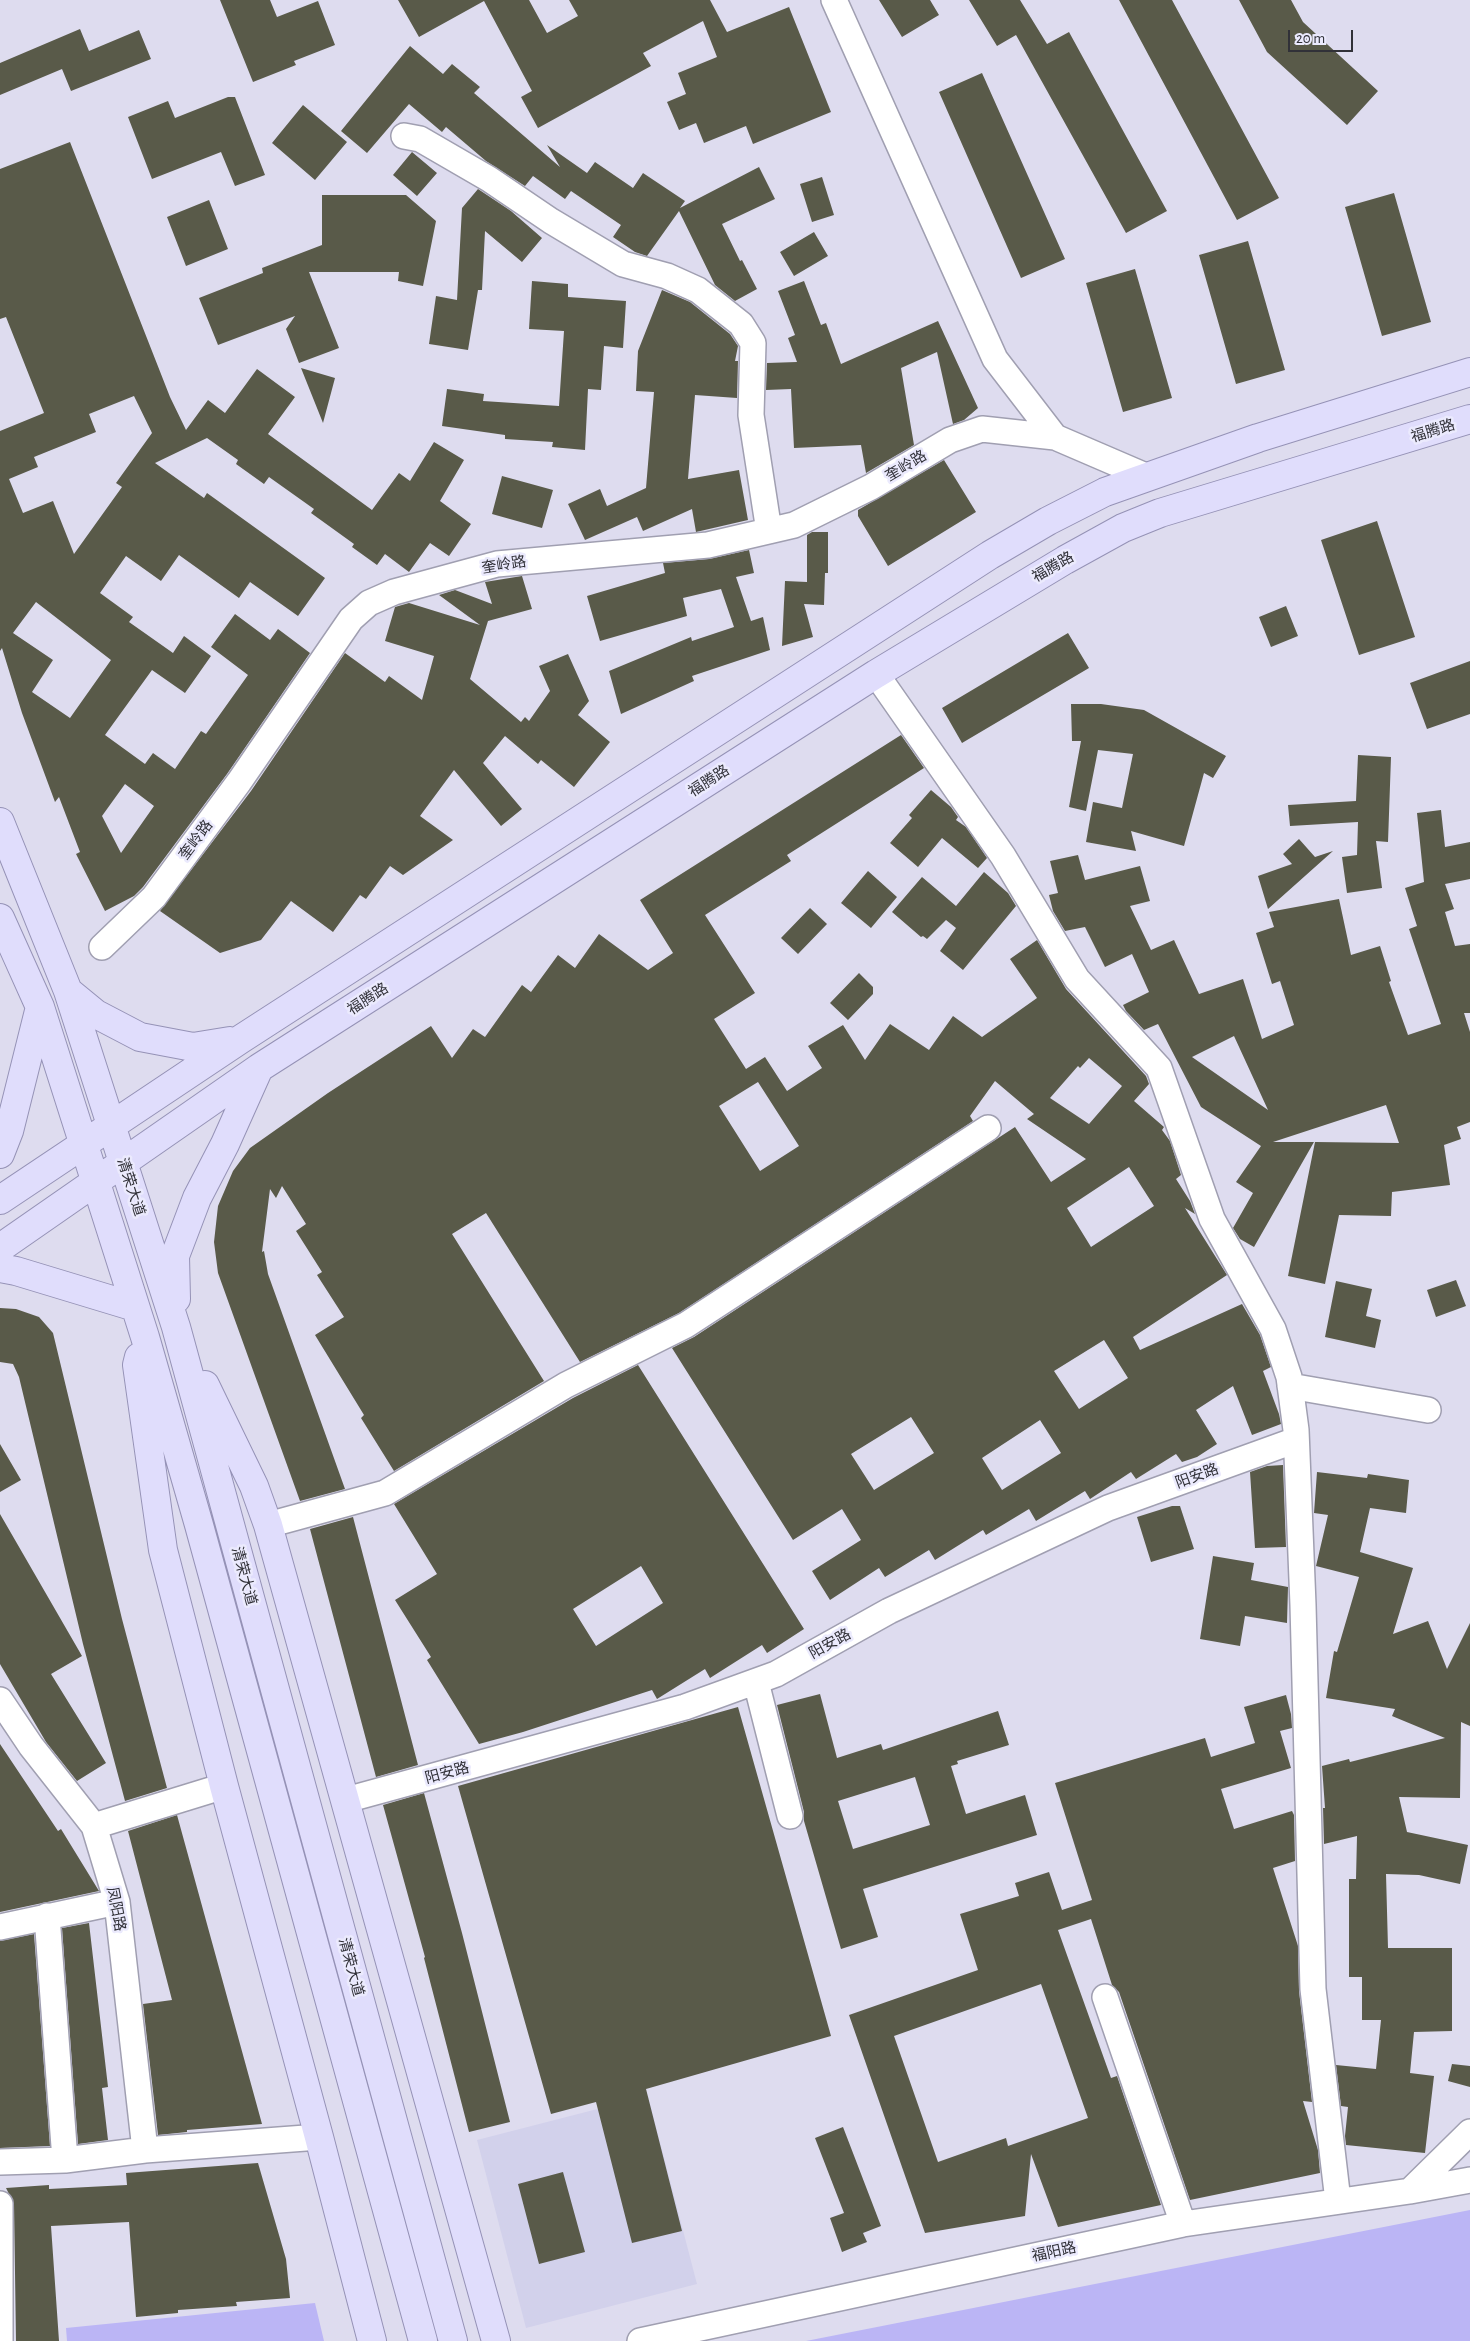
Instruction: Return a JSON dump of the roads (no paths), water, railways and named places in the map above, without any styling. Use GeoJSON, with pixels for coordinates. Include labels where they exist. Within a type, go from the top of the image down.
{"type":"FeatureCollection","features":[{"type":"Feature","properties":{"kind":"main road"},"geometry":{"type":"LineString","coordinates":[[0,1200],[241,1039],[990,555],[1048,520],[1106,492],[1258,438],[1470,372]]}},
{"type":"Feature","properties":{"kind":"main road","name":"福腾路"},"geometry":{"type":"LineString","coordinates":[[0,1248],[259,1068],[876,674],[1065,560],[1123,528],[1160,513],[1470,419]]}},
{"type":"Feature","properties":{"kind":"main road","name":"清荣大道"},"geometry":{"type":"LineString","coordinates":[[0,822],[68,991],[176,1327],[453,2341]]}},
{"type":"Feature","properties":{"kind":"main road","name":"清荣大道"},"geometry":{"type":"LineString","coordinates":[[0,918],[40,1007],[145,1336],[199,1525],[423,2341]]}},
{"type":"Feature","properties":{"kind":"main road"},"geometry":{"type":"LineString","coordinates":[[68,991],[96,1014],[140,1037],[194,1047],[241,1039]]}},
{"type":"Feature","properties":{"kind":"main road"},"geometry":{"type":"LineString","coordinates":[[0,1154],[9,1131],[40,1007]]}},
{"type":"Feature","properties":{"kind":"main road"},"geometry":{"type":"LineString","coordinates":[[259,1068],[225,1144],[197,1198],[175,1256],[176,1327],[254,1486],[268,1525],[496,2341]]}},
{"type":"Feature","properties":{"kind":"main road"},"geometry":{"type":"LineString","coordinates":[[0,1268],[16,1270],[135,1308]]}},
{"type":"Feature","properties":{"kind":"main road"},"geometry":{"type":"LineString","coordinates":[[145,1336],[137,1365],[164,1550],[224,1786],[319,2136],[372,2341]]}},
{"type":"Feature","properties":{"kind":"street"},"geometry":{"type":"LineString","coordinates":[[834,0],[995,359],[1055,437],[1148,477]]}},
{"type":"Feature","properties":{"kind":"street"},"geometry":{"type":"LineString","coordinates":[[404,136],[420,139],[489,179],[551,221],[623,264],[667,276],[698,290],[741,324],[753,343],[751,415],[768,531]]}},
{"type":"Feature","properties":{"kind":"street","name":"奎岭路"},"geometry":{"type":"LineString","coordinates":[[102,947],[154,897],[239,782],[352,619],[369,603],[394,592],[497,564],[708,545],[794,526],[871,487],[950,440],[982,429],[1055,437]]}},
{"type":"Feature","properties":{"kind":"street"},"geometry":{"type":"LineString","coordinates":[[876,674],[1003,856],[1077,979],[1160,1068],[1212,1218],[1273,1329],[1290,1386],[1296,1440],[1303,1605],[1313,1989],[1338,2202]]}},
{"type":"Feature","properties":{"kind":"street"},"geometry":{"type":"LineString","coordinates":[[268,1525],[385,1493],[566,1385],[686,1325],[988,1128]]}},
{"type":"Feature","properties":{"kind":"street"},"geometry":{"type":"LineString","coordinates":[[1290,1386],[1428,1410]]}},
{"type":"Feature","properties":{"kind":"street","name":"阳安路"},"geometry":{"type":"LineString","coordinates":[[346,1800],[686,1708],[756,1682],[776,1674],[889,1611],[1108,1508],[1296,1440]]}},
{"type":"Feature","properties":{"kind":"street"},"geometry":{"type":"LineString","coordinates":[[756,1682],[790,1816]]}},
{"type":"Feature","properties":{"kind":"street","name":"凤阳路"},"geometry":{"type":"LineString","coordinates":[[0,1700],[31,1746],[94,1826],[117,1902],[145,2150]]}},
{"type":"Feature","properties":{"kind":"street"},"geometry":{"type":"LineString","coordinates":[[94,1826],[224,1786]]}},
{"type":"Feature","properties":{"kind":"street"},"geometry":{"type":"LineString","coordinates":[[0,1927],[117,1902]]}},
{"type":"Feature","properties":{"kind":"street"},"geometry":{"type":"LineString","coordinates":[[47,1916],[65,2160]]}},
{"type":"Feature","properties":{"kind":"street"},"geometry":{"type":"LineString","coordinates":[[1105,1997],[1184,2224]]}},
{"type":"Feature","properties":{"kind":"street"},"geometry":{"type":"LineString","coordinates":[[1410,2191],[1470,2132]]}},
{"type":"Feature","properties":{"kind":"street"},"geometry":{"type":"LineString","coordinates":[[0,2162],[65,2160],[145,2150],[319,2136]]}},
{"type":"Feature","properties":{"kind":"street","name":"福阳路"},"geometry":{"type":"LineString","coordinates":[[640,2341],[1184,2224],[1410,2191],[1470,2180]]}},
{"type":"Feature","properties":{"kind":"street"},"geometry":{"type":"LineString","coordinates":[[0,2204],[0,2341]]}}]}
